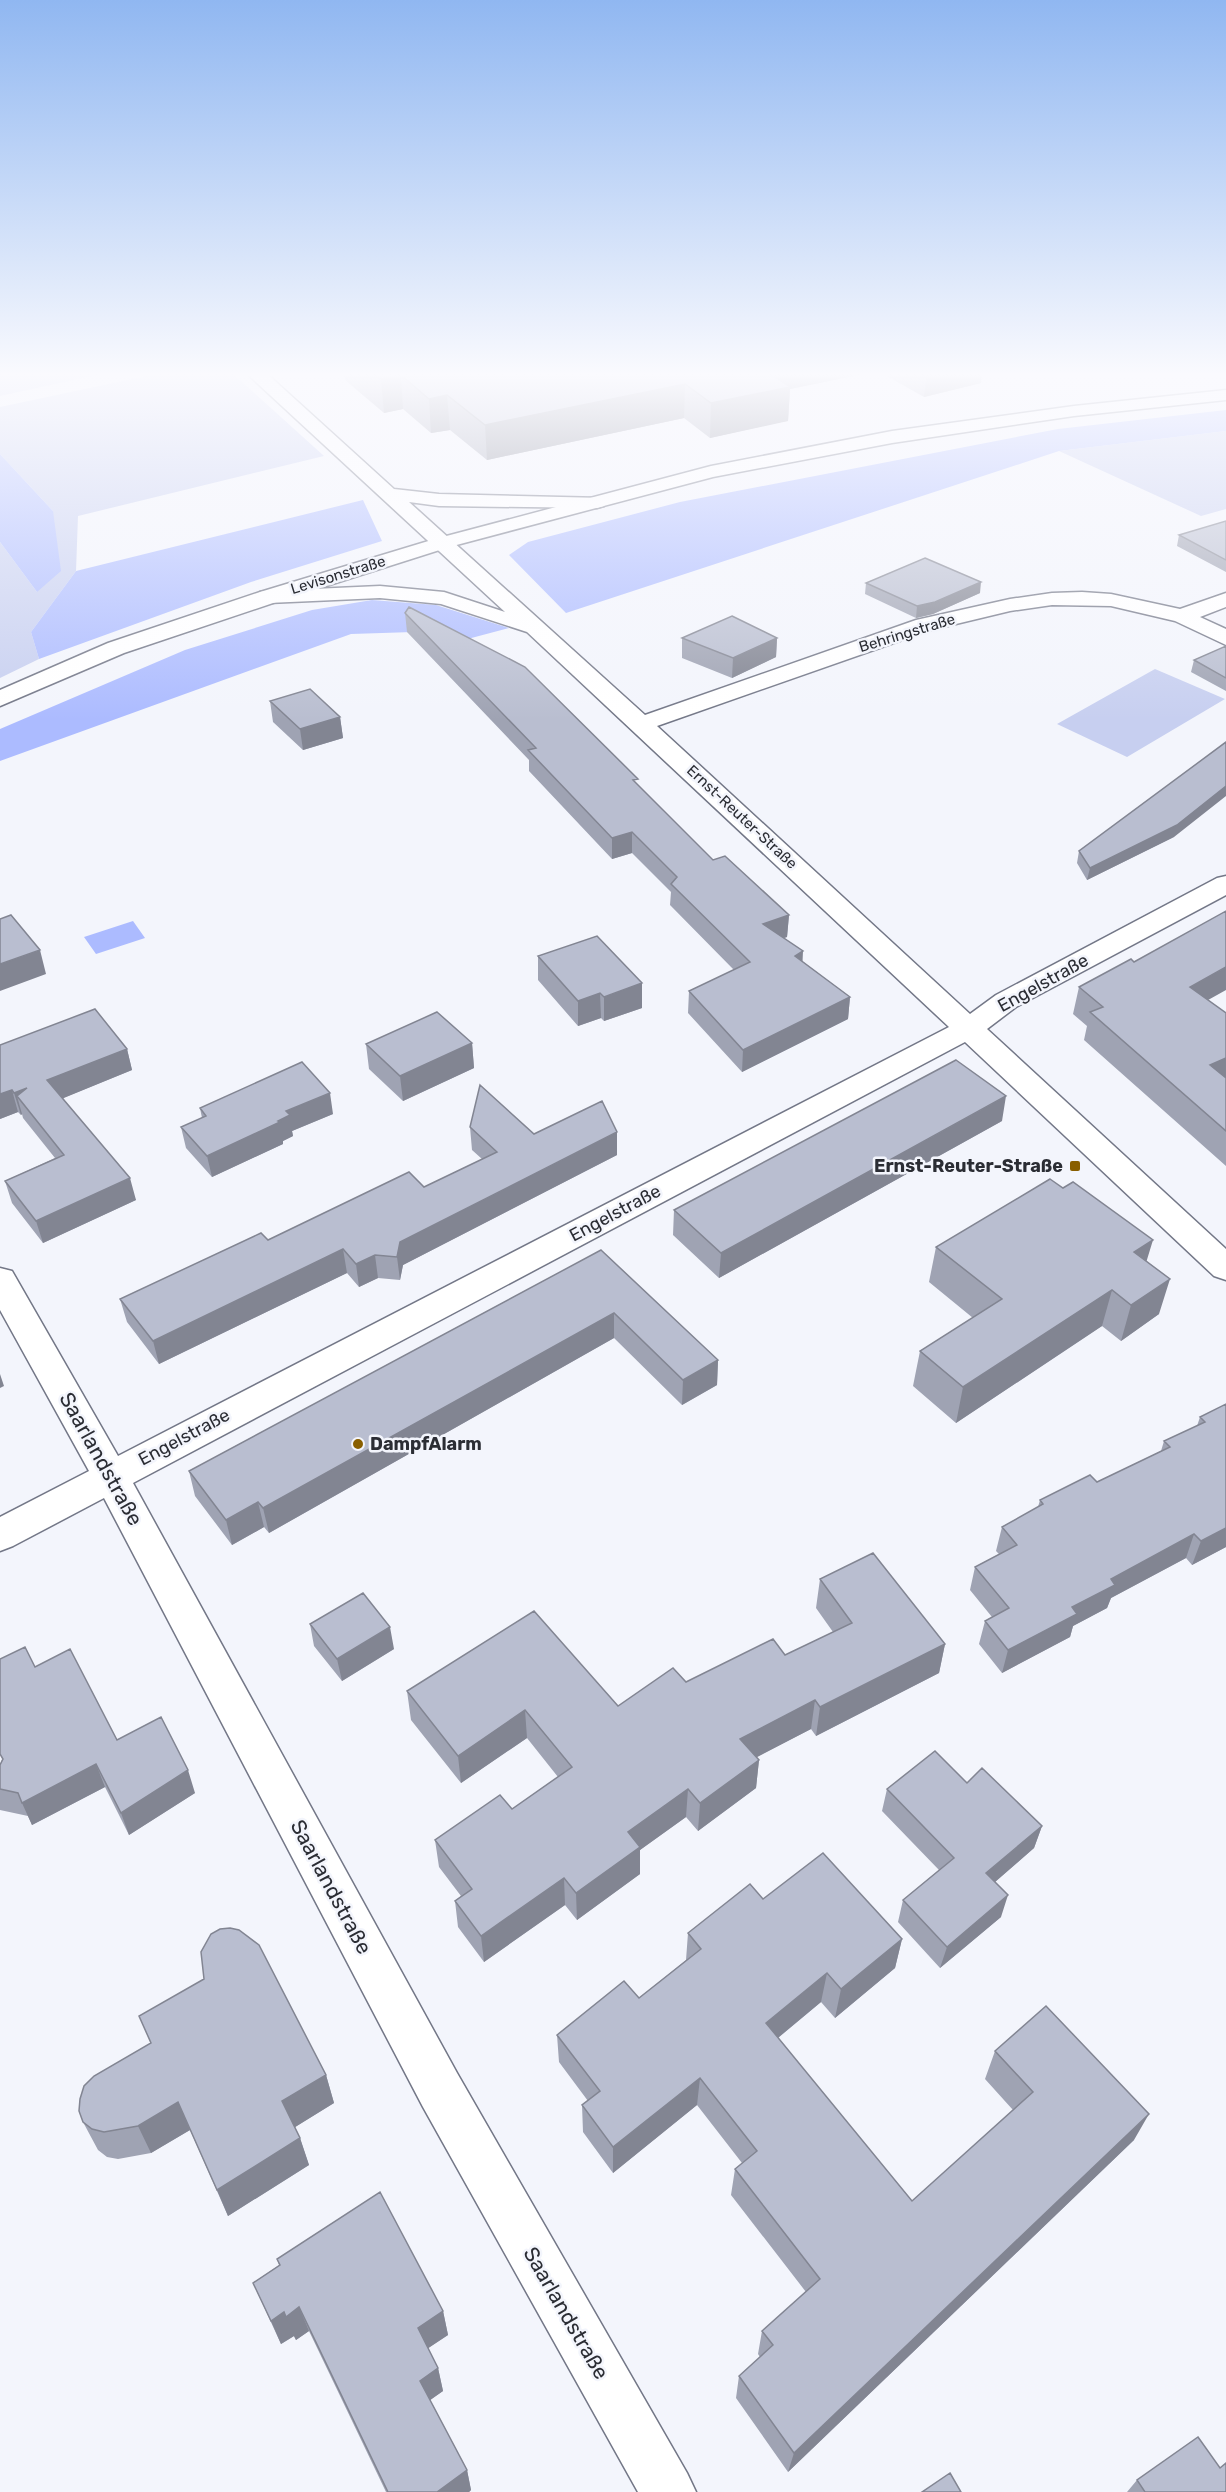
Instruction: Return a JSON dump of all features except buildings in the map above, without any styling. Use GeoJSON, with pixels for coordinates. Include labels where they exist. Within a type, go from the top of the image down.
{"type":"FeatureCollection","features":[{"type":"Feature","properties":{"kind":"street","name":"Ernst-Reuter-Straße"},"geometry":{"type":"LineString","coordinates":[[380,487],[640,724],[1226,1268]]}},
{"type":"Feature","properties":{"kind":"street","name":"Levisonstraße"},"geometry":{"type":"LineString","coordinates":[[0,699],[116,648],[268,597],[442,543],[653,487]]}},
{"type":"Feature","properties":{"kind":"street"},"geometry":{"type":"LineString","coordinates":[[387,494],[449,501],[597,502]]}},
{"type":"Feature","properties":{"kind":"street","name":"Levisonstraße"},"geometry":{"type":"LineString","coordinates":[[268,597],[380,592],[444,598],[536,629]]}},
{"type":"Feature","properties":{"kind":"street","name":"Behringstraße"},"geometry":{"type":"LineString","coordinates":[[640,724],[924,625],[1010,605],[1082,598],[1111,600],[1182,616],[1226,638]]}},
{"type":"Feature","properties":{"kind":"street"},"geometry":{"type":"LineString","coordinates":[[1182,616],[1226,599]]}},
{"type":"Feature","properties":{"kind":"street","name":"Engelstraße"},"geometry":{"type":"LineString","coordinates":[[0,1535],[969,1028],[1006,1001],[1226,884]]}},
{"type":"Feature","properties":{"kind":"street","name":"Saarlandstraße"},"geometry":{"type":"LineString","coordinates":[[0,1280],[111,1476],[440,2090],[668,2492]]}},
{"type":"Feature","properties":{"kind":"shaded area"},"geometry":{"type":"Polygon","coordinates":[[[0,487],[31,487],[53,511],[61,571],[37,592],[0,542],[0,487]]]}},
{"type":"Feature","properties":{"kind":"shaded area"},"geometry":{"type":"Polygon","coordinates":[[[31,487],[196,487],[78,516],[76,571],[31,632],[39,659],[0,678],[0,542],[37,592],[53,511],[31,487]]]}},
{"type":"Feature","properties":{"kind":"shaded area"},"geometry":{"type":"Polygon","coordinates":[[[756,487],[949,487],[566,613],[509,555],[528,542],[680,502],[756,487]]]}},
{"type":"Feature","properties":{"kind":"shaded area"},"geometry":{"type":"Polygon","coordinates":[[[1138,487],[1226,487],[1226,509],[1201,516],[1138,487]]]}},
{"type":"Feature","properties":{"kind":"shaded area"},"geometry":{"type":"Polygon","coordinates":[[[363,500],[382,541],[251,582],[39,659],[31,632],[76,571],[363,500]]]}},
{"type":"Feature","properties":{"kind":"shaded area"},"geometry":{"type":"Polygon","coordinates":[[[372,600],[436,605],[509,628],[445,645],[413,632],[351,634],[0,761],[0,729],[185,650],[312,610],[372,600]]]}},
{"type":"Feature","properties":{"kind":"shaded area"},"geometry":{"type":"Polygon","coordinates":[[[1155,669],[1225,699],[1127,757],[1057,724],[1155,669]]]}},
{"type":"Feature","properties":{"kind":"shaded area"},"geometry":{"type":"Polygon","coordinates":[[[133,921],[145,938],[96,954],[84,937],[133,921]]]}},
{"type":"Feature","properties":{"kind":"place","name":"Ernst-Reuter-Straße"},"geometry":{"type":"Point","coordinates":[1075,1166]}},
{"type":"Feature","properties":{"kind":"place","name":"DampfAlarm"},"geometry":{"type":"Point","coordinates":[358,1444]}}]}
